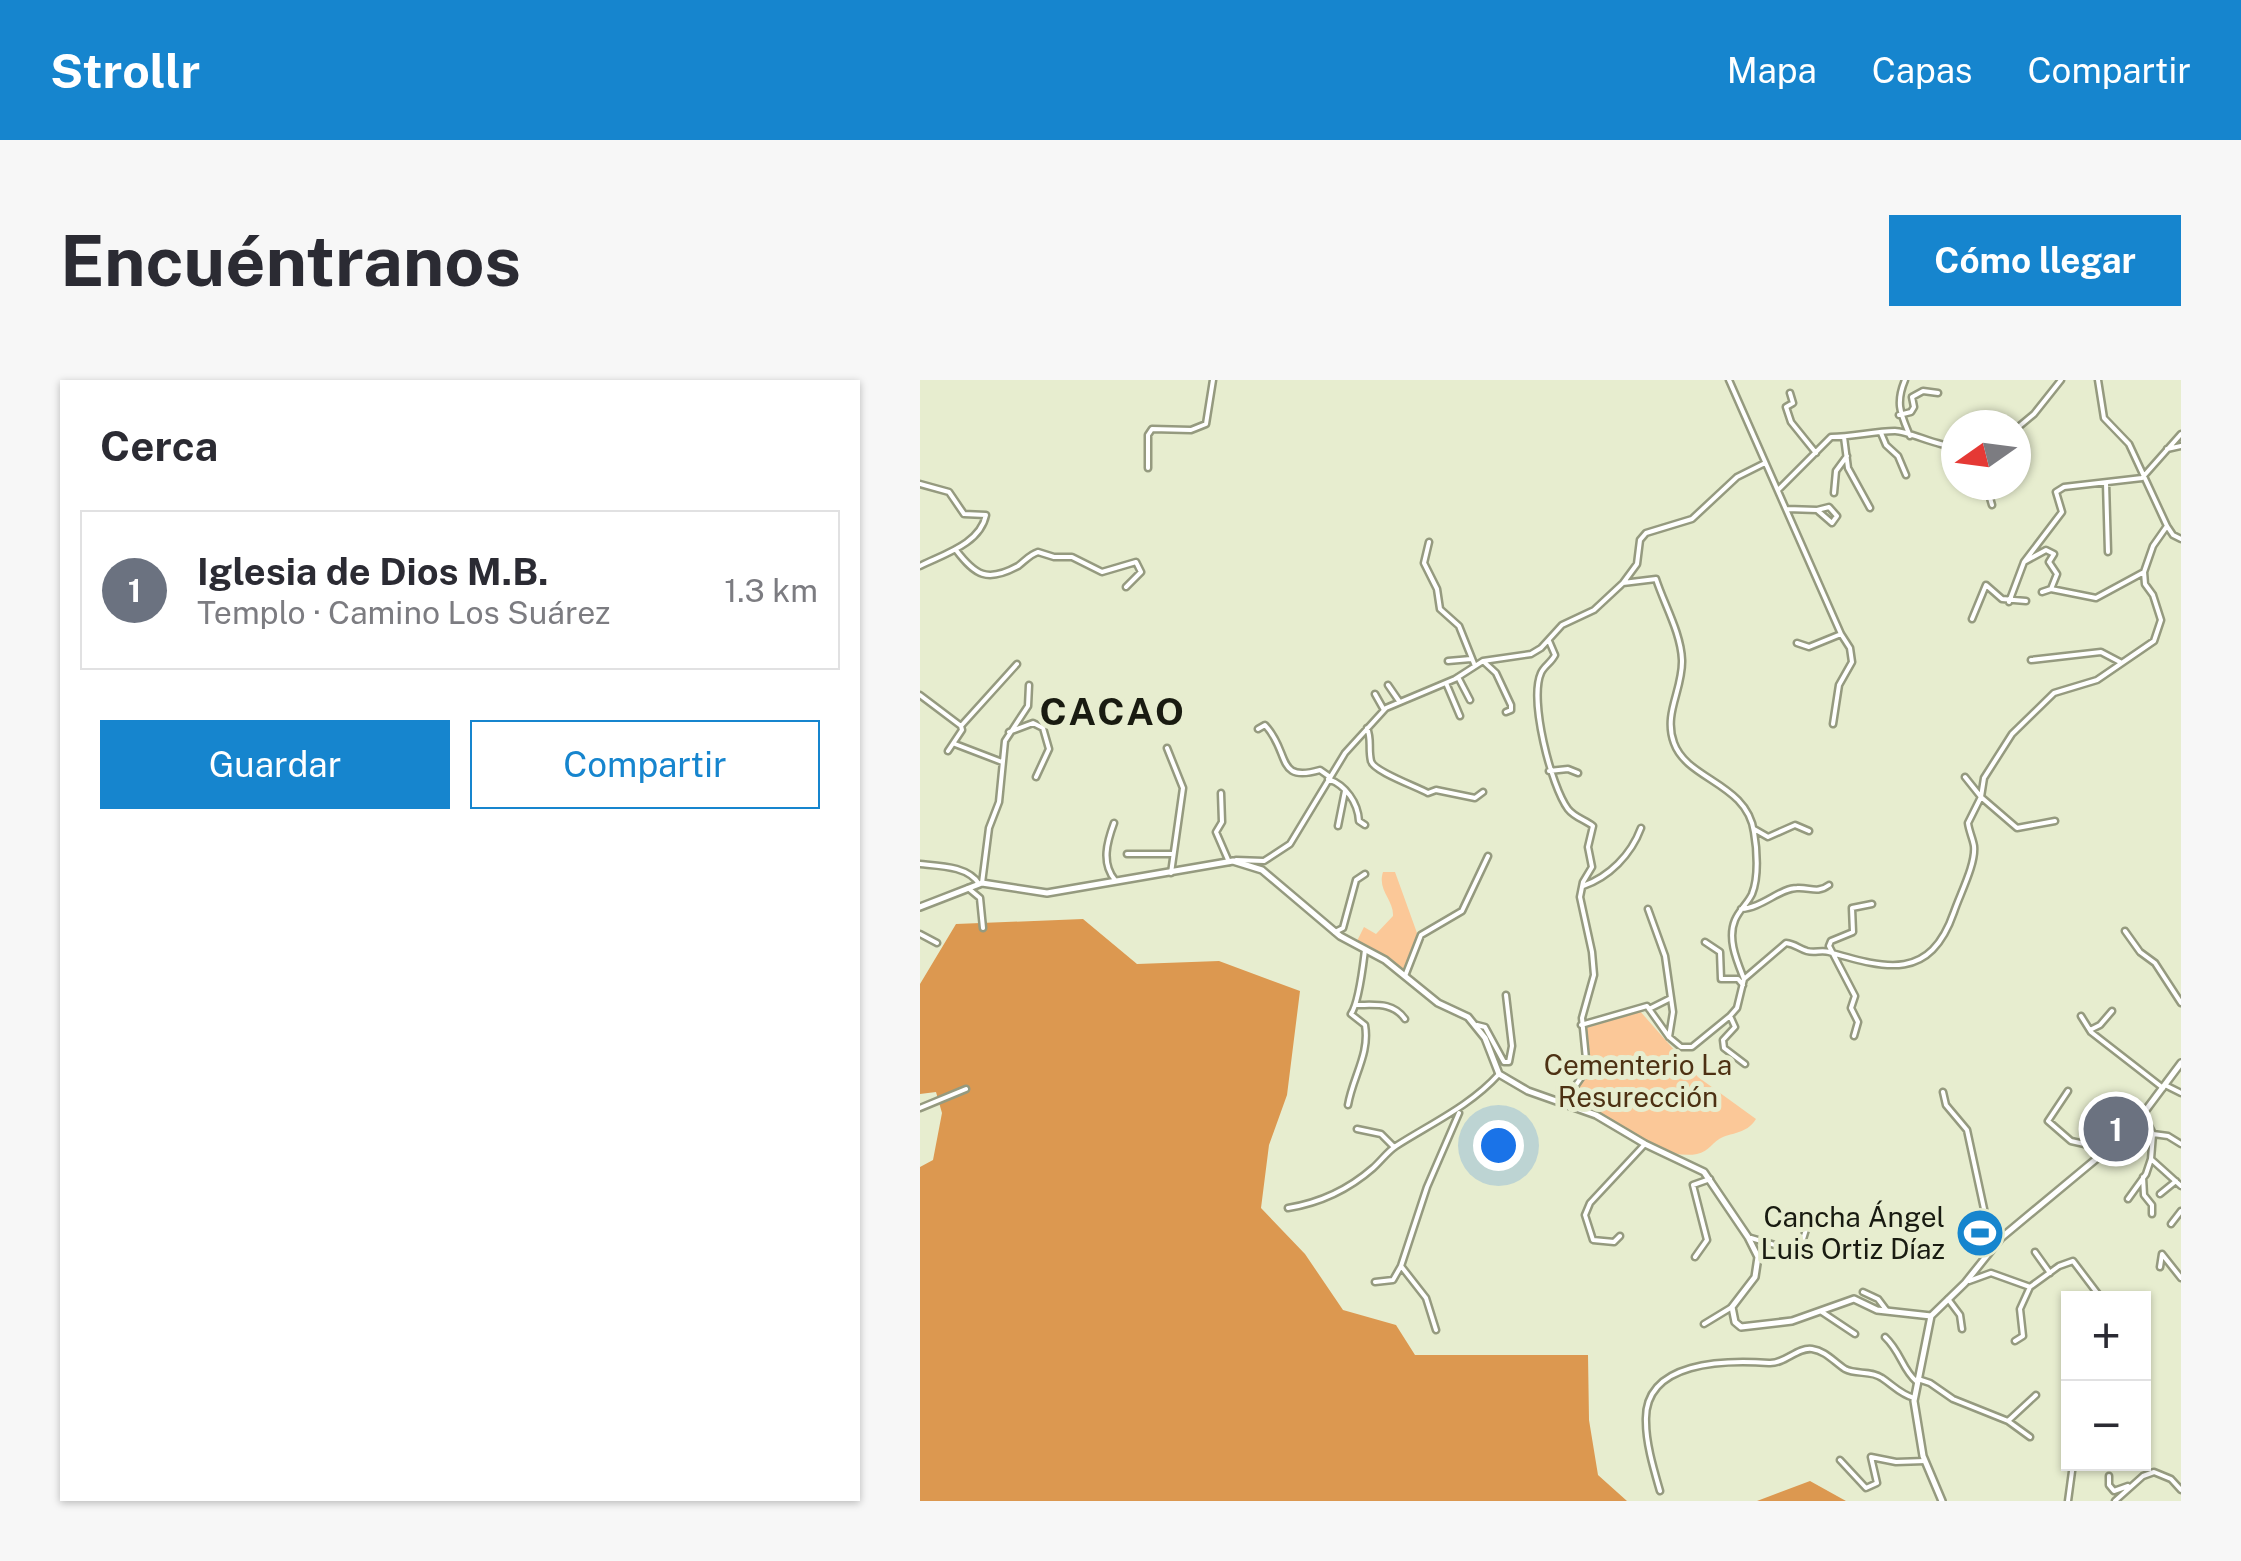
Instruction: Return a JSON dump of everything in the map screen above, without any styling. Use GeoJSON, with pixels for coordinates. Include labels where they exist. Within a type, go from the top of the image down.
{"type":"FeatureCollection","features":[{"type":"Feature","properties":{"kind":"street"},"geometry":{"type":"LineString","coordinates":[[1148,468],[1148,435],[1152,429],[1191,430],[1206,424],[1212,380]]}},
{"type":"Feature","properties":{"kind":"street"},"geometry":{"type":"LineString","coordinates":[[1728,380],[1850,648],[1852,662],[1839,685],[1833,724]]}},
{"type":"Feature","properties":{"kind":"street"},"geometry":{"type":"LineString","coordinates":[[1905,380],[1898,400],[1910,436]]}},
{"type":"Feature","properties":{"kind":"street"},"geometry":{"type":"LineString","coordinates":[[2031,416],[2061,380]]}},
{"type":"Feature","properties":{"kind":"street"},"geometry":{"type":"LineString","coordinates":[[2098,380],[2104,418],[2129,444],[2167,526],[2181,538]]}},
{"type":"Feature","properties":{"kind":"street"},"geometry":{"type":"LineString","coordinates":[[1900,415],[1911,412],[1912,397],[1923,391],[1938,393]]}},
{"type":"Feature","properties":{"kind":"street"},"geometry":{"type":"LineString","coordinates":[[1790,392],[1792,403],[1786,407],[1791,422],[1816,453]]}},
{"type":"Feature","properties":{"kind":"street"},"geometry":{"type":"LineString","coordinates":[[1778,490],[1831,437],[1899,430],[1941,443]]}},
{"type":"Feature","properties":{"kind":"street"},"geometry":{"type":"LineString","coordinates":[[1881,434],[1898,456],[1906,476]]}},
{"type":"Feature","properties":{"kind":"street"},"geometry":{"type":"LineString","coordinates":[[2009,602],[2024,562],[2062,512],[2056,492],[2064,487],[2142,478],[2181,434]]}},
{"type":"Feature","properties":{"kind":"street"},"geometry":{"type":"LineString","coordinates":[[1844,437],[1848,468],[1870,508]]}},
{"type":"Feature","properties":{"kind":"street"},"geometry":{"type":"LineString","coordinates":[[2167,449],[2181,446]]}},
{"type":"Feature","properties":{"kind":"street"},"geometry":{"type":"LineString","coordinates":[[1834,493],[1836,471],[1847,456]]}},
{"type":"Feature","properties":{"kind":"street"},"geometry":{"type":"LineString","coordinates":[[920,907],[980,884],[1047,893],[1233,861],[1264,861],[1290,844],[1329,778],[1384,710],[1484,661],[1531,654],[1550,641],[1562,626],[1594,610],[1623,583],[1637,564],[1640,540],[1646,534],[1692,519],[1736,477],[1765,463]]}},
{"type":"Feature","properties":{"kind":"street"},"geometry":{"type":"LineString","coordinates":[[2106,481],[2108,552]]}},
{"type":"Feature","properties":{"kind":"street"},"geometry":{"type":"LineString","coordinates":[[920,484],[949,492],[964,514],[986,515],[976,535],[956,550],[920,566]]}},
{"type":"Feature","properties":{"kind":"street"},"geometry":{"type":"LineString","coordinates":[[1991,500],[1992,504]]}},
{"type":"Feature","properties":{"kind":"street"},"geometry":{"type":"LineString","coordinates":[[1786,509],[1817,510]]}},
{"type":"Feature","properties":{"kind":"street"},"geometry":{"type":"LineString","coordinates":[[1649,1008],[1668,1037],[1681,1047],[1692,1046],[1730,1016],[1743,982],[1786,943],[1862,963],[1903,967],[1930,954],[1949,926],[1960,888],[1972,866],[1974,844],[1968,824],[1981,797],[1984,778],[2012,734],[2054,694],[2097,680],[2154,641],[2160,628],[2157,604],[2145,584],[2144,572],[2153,546],[2167,526]]}},
{"type":"Feature","properties":{"kind":"street"},"geometry":{"type":"LineString","coordinates":[[1428,542],[1424,563],[1437,588],[1440,608],[1459,626],[1475,666]]}},
{"type":"Feature","properties":{"kind":"street"},"geometry":{"type":"LineString","coordinates":[[956,550],[972,571],[982,575],[1018,566],[1038,552],[1072,557],[1102,572],[1136,562],[1140,572],[1126,588]]}},
{"type":"Feature","properties":{"kind":"street"},"geometry":{"type":"LineString","coordinates":[[2024,562],[2040,551],[2052,552],[2048,562],[2057,574],[2051,589]]}},
{"type":"Feature","properties":{"kind":"street"},"geometry":{"type":"LineString","coordinates":[[2042,592],[2051,589],[2096,598],[2144,572]]}},
{"type":"Feature","properties":{"kind":"street"},"geometry":{"type":"LineString","coordinates":[[1623,583],[1656,579],[1678,639],[1681,669],[1668,723],[1674,746],[1713,782],[1737,797],[1754,828],[1768,838],[1792,825],[1810,830]]}},
{"type":"Feature","properties":{"kind":"street"},"geometry":{"type":"LineString","coordinates":[[1972,619],[1986,585],[2009,602],[2026,600]]}},
{"type":"Feature","properties":{"kind":"street"},"geometry":{"type":"LineString","coordinates":[[1797,643],[1809,648],[1841,634]]}},
{"type":"Feature","properties":{"kind":"street"},"geometry":{"type":"LineString","coordinates":[[1550,641],[1555,655],[1540,674],[1539,690],[1541,729],[1550,771],[1566,807],[1593,826],[1588,847],[1592,866],[1582,886],[1580,906],[1594,975],[1582,1025],[1587,1069],[1565,1102]]}},
{"type":"Feature","properties":{"kind":"street"},"geometry":{"type":"LineString","coordinates":[[2030,660],[2100,652],[2120,662]]}},
{"type":"Feature","properties":{"kind":"street"},"geometry":{"type":"LineString","coordinates":[[1448,661],[1470,659]]}},
{"type":"Feature","properties":{"kind":"street"},"geometry":{"type":"LineString","coordinates":[[1484,661],[1496,672],[1512,704],[1506,712]]}},
{"type":"Feature","properties":{"kind":"street"},"geometry":{"type":"LineString","coordinates":[[948,751],[961,726],[1017,664]]}},
{"type":"Feature","properties":{"kind":"street"},"geometry":{"type":"LineString","coordinates":[[1458,677],[1470,700]]}},
{"type":"Feature","properties":{"kind":"street"},"geometry":{"type":"LineString","coordinates":[[1446,682],[1460,716]]}},
{"type":"Feature","properties":{"kind":"street"},"geometry":{"type":"LineString","coordinates":[[980,884],[1009,732],[1028,706],[1029,685]]}},
{"type":"Feature","properties":{"kind":"street"},"geometry":{"type":"LineString","coordinates":[[1388,686],[1399,701]]}},
{"type":"Feature","properties":{"kind":"street"},"geometry":{"type":"LineString","coordinates":[[1375,694],[1384,710]]}},
{"type":"Feature","properties":{"kind":"street"},"geometry":{"type":"LineString","coordinates":[[920,695],[961,726]]}},
{"type":"Feature","properties":{"kind":"street"},"geometry":{"type":"LineString","coordinates":[[1370,702],[1379,702]]}},
{"type":"Feature","properties":{"kind":"street"},"geometry":{"type":"LineString","coordinates":[[1009,732],[1033,724],[1043,728],[1049,749],[1036,777]]}},
{"type":"Feature","properties":{"kind":"street"},"geometry":{"type":"LineString","coordinates":[[1258,729],[1265,725],[1277,738],[1292,774],[1302,776],[1320,770],[1340,783],[1358,810],[1359,821],[1365,825]]}},
{"type":"Feature","properties":{"kind":"street"},"geometry":{"type":"LineString","coordinates":[[1367,728],[1372,739],[1370,760],[1382,774],[1400,777],[1428,793],[1436,790],[1475,798],[1483,792]]}},
{"type":"Feature","properties":{"kind":"street"},"geometry":{"type":"LineString","coordinates":[[955,744],[1002,762]]}},
{"type":"Feature","properties":{"kind":"street"},"geometry":{"type":"LineString","coordinates":[[1167,748],[1183,788],[1172,873]]}},
{"type":"Feature","properties":{"kind":"street"},"geometry":{"type":"LineString","coordinates":[[1550,771],[1578,773]]}},
{"type":"Feature","properties":{"kind":"street"},"geometry":{"type":"LineString","coordinates":[[1966,778],[1981,797],[2017,828],[2055,821]]}},
{"type":"Feature","properties":{"kind":"street"},"geometry":{"type":"LineString","coordinates":[[1338,826],[1346,790]]}},
{"type":"Feature","properties":{"kind":"street"},"geometry":{"type":"LineString","coordinates":[[1222,793],[1222,822],[1216,832],[1233,861],[1262,870],[1335,932],[1405,976],[1438,1003],[1468,1017],[1477,1025],[1499,1074],[1528,1090],[1596,1115],[1645,1144],[1694,1166],[1710,1179],[1748,1237],[1758,1257],[1758,1268],[1732,1306],[1704,1324]]}},
{"type":"Feature","properties":{"kind":"street"},"geometry":{"type":"LineString","coordinates":[[1114,824],[1106,851],[1108,872],[1115,880]]}},
{"type":"Feature","properties":{"kind":"street"},"geometry":{"type":"LineString","coordinates":[[1582,886],[1604,879],[1637,840],[1641,828]]}},
{"type":"Feature","properties":{"kind":"street"},"geometry":{"type":"LineString","coordinates":[[1743,982],[1732,935],[1733,923],[1754,884],[1754,828]]}},
{"type":"Feature","properties":{"kind":"street"},"geometry":{"type":"LineString","coordinates":[[1127,854],[1174,854]]}},
{"type":"Feature","properties":{"kind":"street"},"geometry":{"type":"LineString","coordinates":[[1405,976],[1422,935],[1462,912],[1488,856]]}},
{"type":"Feature","properties":{"kind":"street"},"geometry":{"type":"LineString","coordinates":[[920,864],[957,869],[974,876],[980,884]]}},
{"type":"Feature","properties":{"kind":"street"},"geometry":{"type":"LineString","coordinates":[[1335,932],[1343,928],[1356,880],[1365,874]]}},
{"type":"Feature","properties":{"kind":"street"},"geometry":{"type":"LineString","coordinates":[[1741,909],[1765,904],[1795,887],[1822,890],[1829,885]]}},
{"type":"Feature","properties":{"kind":"street"},"geometry":{"type":"LineString","coordinates":[[968,888],[980,898],[983,928]]}},
{"type":"Feature","properties":{"kind":"street"},"geometry":{"type":"LineString","coordinates":[[1854,1036],[1858,1022],[1851,1008],[1855,996],[1830,952],[1831,941],[1854,932],[1852,908],[1872,904]]}},
{"type":"Feature","properties":{"kind":"street"},"geometry":{"type":"LineString","coordinates":[[1648,909],[1665,956],[1672,998],[1668,1037]]}},
{"type":"Feature","properties":{"kind":"street"},"geometry":{"type":"LineString","coordinates":[[2126,931],[2140,952],[2155,963],[2181,1003]]}},
{"type":"Feature","properties":{"kind":"street"},"geometry":{"type":"LineString","coordinates":[[920,934],[937,943]]}},
{"type":"Feature","properties":{"kind":"street"},"geometry":{"type":"LineString","coordinates":[[1705,942],[1720,952],[1721,979],[1738,978],[1743,982]]}},
{"type":"Feature","properties":{"kind":"street"},"geometry":{"type":"LineString","coordinates":[[1348,1106],[1353,1080],[1367,1049],[1365,1024],[1351,1014],[1357,1006],[1357,987],[1366,950]]}},
{"type":"Feature","properties":{"kind":"street"},"geometry":{"type":"LineString","coordinates":[[1477,1025],[1485,1027],[1504,1062],[1509,1062],[1512,1046],[1506,994]]}},
{"type":"Feature","properties":{"kind":"street"},"geometry":{"type":"LineString","coordinates":[[1582,1025],[1672,998]]}},
{"type":"Feature","properties":{"kind":"street"},"geometry":{"type":"LineString","coordinates":[[1357,1006],[1391,1006],[1405,1019]]}},
{"type":"Feature","properties":{"kind":"street"},"geometry":{"type":"LineString","coordinates":[[2090,1030],[2112,1011]]}},
{"type":"Feature","properties":{"kind":"street"},"geometry":{"type":"LineString","coordinates":[[1730,1016],[1735,1027],[1724,1040],[1724,1048],[1746,1064]]}},
{"type":"Feature","properties":{"kind":"street"},"geometry":{"type":"LineString","coordinates":[[2081,1016],[2090,1030],[2164,1086],[2181,1093]]}},
{"type":"Feature","properties":{"kind":"street"},"geometry":{"type":"LineString","coordinates":[[1942,1501],[1924,1461],[1914,1398],[1930,1316],[1965,1283],[1992,1247],[2144,1116],[2181,1063]]}},
{"type":"Feature","properties":{"kind":"street"},"geometry":{"type":"LineString","coordinates":[[1288,1208],[1325,1199],[1341,1190],[1373,1168],[1394,1147],[1461,1108],[1499,1074]]}},
{"type":"Feature","properties":{"kind":"street"},"geometry":{"type":"LineString","coordinates":[[920,1108],[966,1089]]}},
{"type":"Feature","properties":{"kind":"street"},"geometry":{"type":"LineString","coordinates":[[2068,1091],[2048,1122],[2070,1140],[2107,1149]]}},
{"type":"Feature","properties":{"kind":"street"},"geometry":{"type":"LineString","coordinates":[[1943,1092],[1946,1105],[1967,1130],[1992,1247]]}},
{"type":"Feature","properties":{"kind":"street"},"geometry":{"type":"LineString","coordinates":[[1375,1282],[1393,1280],[1400,1266],[1426,1187],[1461,1108]]}},
{"type":"Feature","properties":{"kind":"street"},"geometry":{"type":"LineString","coordinates":[[2128,1199],[2151,1158],[2153,1134],[2144,1116]]}},
{"type":"Feature","properties":{"kind":"street"},"geometry":{"type":"LineString","coordinates":[[1357,1130],[1381,1134],[1394,1147]]}},
{"type":"Feature","properties":{"kind":"street"},"geometry":{"type":"LineString","coordinates":[[2153,1134],[2168,1136],[2181,1144]]}},
{"type":"Feature","properties":{"kind":"street"},"geometry":{"type":"LineString","coordinates":[[1620,1236],[1614,1242],[1593,1240],[1585,1215],[1590,1203],[1645,1144]]}},
{"type":"Feature","properties":{"kind":"street"},"geometry":{"type":"LineString","coordinates":[[2151,1158],[2179,1184],[2160,1194]]}},
{"type":"Feature","properties":{"kind":"street"},"geometry":{"type":"LineString","coordinates":[[2143,1178],[2144,1195],[2152,1205],[2152,1214]]}},
{"type":"Feature","properties":{"kind":"street"},"geometry":{"type":"LineString","coordinates":[[1695,1257],[1708,1240],[1693,1185],[1710,1179]]}},
{"type":"Feature","properties":{"kind":"street"},"geometry":{"type":"LineString","coordinates":[[2171,1224],[2181,1211]]}},
{"type":"Feature","properties":{"kind":"street"},"geometry":{"type":"LineString","coordinates":[[1748,1237],[1799,1252],[1809,1220]]}},
{"type":"Feature","properties":{"kind":"street"},"geometry":{"type":"LineString","coordinates":[[2035,1252],[2050,1273]]}},
{"type":"Feature","properties":{"kind":"street"},"geometry":{"type":"LineString","coordinates":[[2160,1267],[2162,1254],[2181,1278]]}},
{"type":"Feature","properties":{"kind":"street"},"geometry":{"type":"LineString","coordinates":[[2015,1341],[2023,1336],[2020,1308],[2030,1287],[2050,1273],[2073,1262],[2096,1291]]}},
{"type":"Feature","properties":{"kind":"street"},"geometry":{"type":"LineString","coordinates":[[1400,1266],[1426,1298],[1436,1330]]}},
{"type":"Feature","properties":{"kind":"street"},"geometry":{"type":"LineString","coordinates":[[1965,1283],[1986,1272],[2030,1287]]}},
{"type":"Feature","properties":{"kind":"street"},"geometry":{"type":"LineString","coordinates":[[1863,1292],[1878,1298],[1887,1311]]}},
{"type":"Feature","properties":{"kind":"street"},"geometry":{"type":"LineString","coordinates":[[1732,1306],[1735,1322],[1749,1328],[1822,1312],[1854,1299],[1887,1311],[1930,1316]]}},
{"type":"Feature","properties":{"kind":"street"},"geometry":{"type":"LineString","coordinates":[[1948,1299],[1960,1315],[1962,1329]]}},
{"type":"Feature","properties":{"kind":"street"},"geometry":{"type":"LineString","coordinates":[[1822,1312],[1855,1334]]}},
{"type":"Feature","properties":{"kind":"street"},"geometry":{"type":"LineString","coordinates":[[1885,1337],[1900,1350],[1910,1376],[2008,1420],[2030,1436]]}},
{"type":"Feature","properties":{"kind":"street"},"geometry":{"type":"LineString","coordinates":[[1660,1491],[1646,1416],[1653,1394],[1689,1366],[1753,1360],[1778,1362],[1814,1349],[1848,1371],[1877,1376],[1900,1394],[1914,1398]]}},
{"type":"Feature","properties":{"kind":"street"},"geometry":{"type":"LineString","coordinates":[[2008,1420],[2036,1395]]}},
{"type":"Feature","properties":{"kind":"street"},"geometry":{"type":"LineString","coordinates":[[1840,1460],[1866,1488],[1877,1483],[1872,1457],[1876,1455],[1896,1462],[1924,1461]]}},
{"type":"Feature","properties":{"kind":"street"},"geometry":{"type":"LineString","coordinates":[[2068,1501],[2072,1471]]}},
{"type":"Feature","properties":{"kind":"street"},"geometry":{"type":"LineString","coordinates":[[2109,1476],[2114,1491],[2154,1472],[2171,1479],[2181,1490]]}},
{"type":"Feature","properties":{"kind":"street"},"geometry":{"type":"LineString","coordinates":[[2115,1501],[2132,1484]]}},
{"type":"Feature","properties":{"kind":"green space"},"geometry":{"type":"Polygon","coordinates":[[[1383,872],[1395,872],[1417,933],[1407,976],[1389,960],[1356,943],[1364,927],[1376,934],[1393,916],[1382,884],[1383,872]]]}},
{"type":"Feature","properties":{"kind":"green space","name":"Cementerio La Resurección"},"geometry":{"type":"Polygon","coordinates":[[[1639,1010],[1698,1077],[1756,1119],[1749,1127],[1720,1139],[1701,1153],[1683,1155],[1653,1146],[1622,1129],[1585,1101],[1571,1100],[1590,1067],[1584,1027],[1639,1010]]]}},
{"type":"Feature","properties":{"kind":"shaded area"},"geometry":{"type":"Polygon","coordinates":[[[1083,919],[1137,964],[1219,961],[1300,991],[1287,1095],[1269,1145],[1261,1208],[1305,1254],[1343,1310],[1396,1325],[1415,1355],[1588,1355],[1589,1420],[1598,1475],[1627,1501],[920,1501],[920,1167],[933,1160],[942,1113],[936,1092],[920,1094],[920,984],[956,924],[1083,919]]]}},
{"type":"Feature","properties":{"kind":"shaded area"},"geometry":{"type":"Polygon","coordinates":[[[1810,1481],[1846,1501],[1757,1501],[1810,1481]]]}},
{"type":"Feature","properties":{"kind":"place","name":"Iglesia de Dios M.B."},"geometry":{"type":"Point","coordinates":[2116,1129]}},
{"type":"Feature","properties":{"kind":"place","name":"Cancha Ángel Luis Ortiz Díaz"},"geometry":{"type":"Point","coordinates":[1980,1233]}},
{"type":"Feature","properties":{"kind":"district","name":"CACAO"},"geometry":{"type":"Point","coordinates":[1113,712]}}]}
